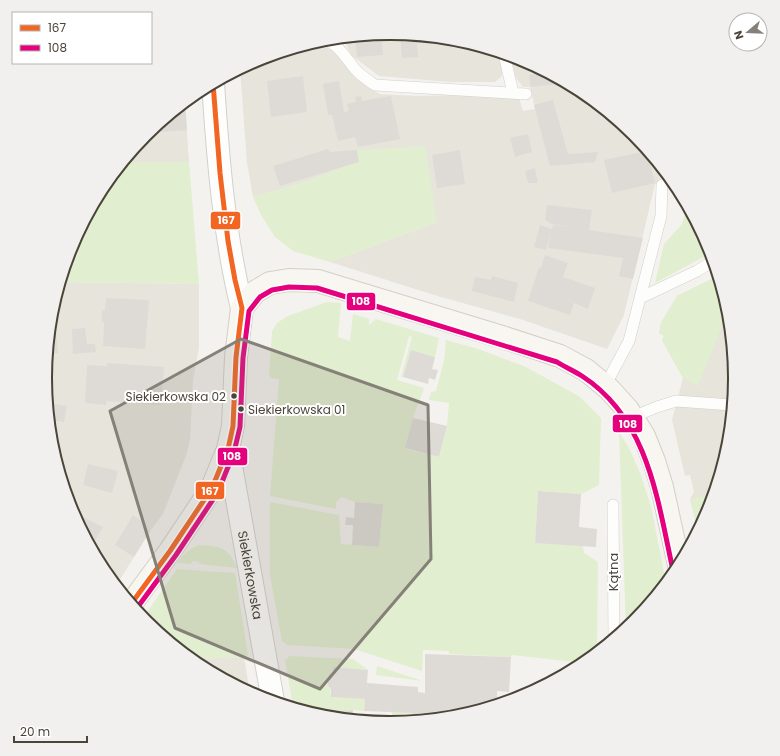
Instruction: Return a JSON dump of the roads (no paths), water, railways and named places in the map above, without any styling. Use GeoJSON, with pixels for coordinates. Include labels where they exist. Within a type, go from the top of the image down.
{"type":"FeatureCollection","features":[{"type":"Feature","properties":{"kind":"street"},"geometry":{"type":"LineString","coordinates":[[135,599],[170,551],[212,488],[228,449],[233,426],[236,357],[242,308],[228,241],[220,173],[214,90]]}},
{"type":"Feature","properties":{"kind":"street"},"geometry":{"type":"LineString","coordinates":[[242,308],[255,292],[270,283],[289,280],[318,281],[560,356],[586,370],[605,386],[628,410],[644,436],[662,487],[677,556]]}},
{"type":"Feature","properties":{"kind":"street","name":"Siekierkowska"},"geometry":{"type":"LineString","coordinates":[[228,449],[272,694]]}},
{"type":"Feature","properties":{"kind":"lane"},"geometry":{"type":"LineString","coordinates":[[333,45],[359,74],[375,85],[526,94]]}},
{"type":"Feature","properties":{"kind":"lane"},"geometry":{"type":"LineString","coordinates":[[506,61],[513,93]]}},
{"type":"Feature","properties":{"kind":"lane"},"geometry":{"type":"LineString","coordinates":[[605,386],[629,341],[661,216],[662,185]]}},
{"type":"Feature","properties":{"kind":"lane"},"geometry":{"type":"LineString","coordinates":[[640,298],[697,271],[708,264]]}},
{"type":"Feature","properties":{"kind":"lane"},"geometry":{"type":"LineString","coordinates":[[632,417],[657,406],[676,400],[727,405]]}},
{"type":"Feature","properties":{"kind":"lane","name":"Kątna"},"geometry":{"type":"LineString","coordinates":[[613,505],[614,631]]}},
{"type":"Feature","properties":{"kind":"place","name":"Siekierkowska 02"},"geometry":{"type":"Point","coordinates":[234,396]}},
{"type":"Feature","properties":{"kind":"place","name":"Siekierkowska 01"},"geometry":{"type":"Point","coordinates":[241,409]}}]}
